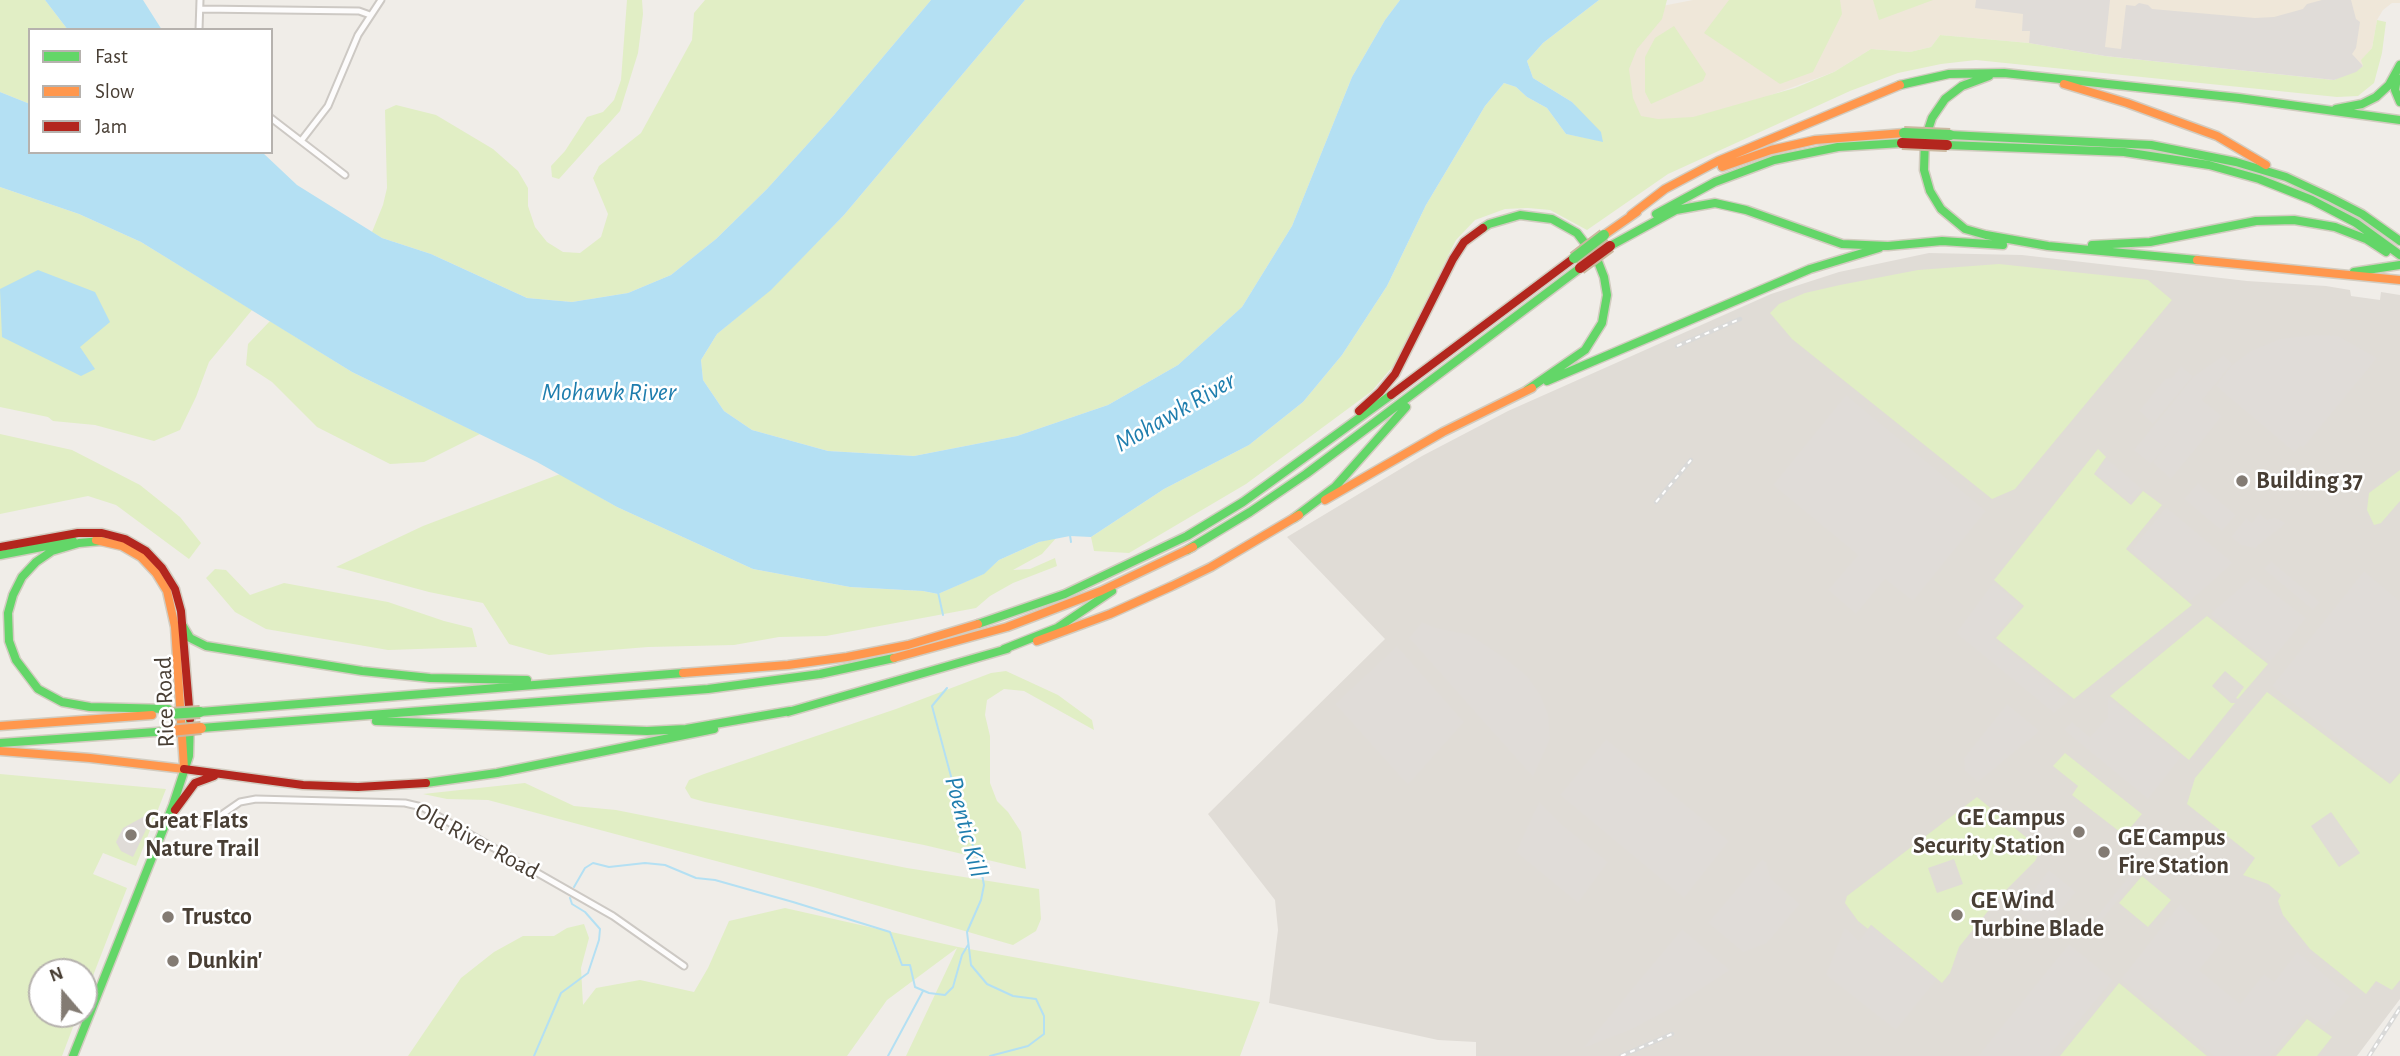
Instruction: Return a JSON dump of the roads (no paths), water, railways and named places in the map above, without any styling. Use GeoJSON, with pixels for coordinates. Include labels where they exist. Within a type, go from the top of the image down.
{"type":"FeatureCollection","features":[{"type":"Feature","properties":{"kind":"main road"},"geometry":{"type":"LineString","coordinates":[[2400,66],[2395,84],[2396,96],[2400,102]]}},
{"type":"Feature","properties":{"kind":"main road"},"geometry":{"type":"LineString","coordinates":[[2325,110],[2354,106],[2376,97],[2389,85],[2400,66]]}},
{"type":"Feature","properties":{"kind":"main road"},"geometry":{"type":"LineString","coordinates":[[0,726],[818,662],[897,647],[971,627],[1065,594],[1157,552],[1244,502],[1683,178],[1883,90],[1915,80],[1980,71],[2239,98],[2400,120]]}},
{"type":"Feature","properties":{"kind":"main road"},"geometry":{"type":"LineString","coordinates":[[2026,76],[1982,77],[1953,92],[1938,108],[1927,128],[1923,150],[1924,170],[1930,191],[1941,209],[1965,229],[1986,236],[2052,246],[2400,282]]}},
{"type":"Feature","properties":{"kind":"main road"},"geometry":{"type":"LineString","coordinates":[[2039,77],[2127,103],[2217,136],[2286,177],[2346,206],[2399,254]]}},
{"type":"Feature","properties":{"kind":"main road"},"geometry":{"type":"LineString","coordinates":[[1631,215],[1670,191],[1710,172],[1771,150],[1836,136],[2149,150],[2256,167],[2286,177]]}},
{"type":"Feature","properties":{"kind":"main road"},"geometry":{"type":"LineString","coordinates":[[1004,649],[1058,628],[1111,592],[1250,512],[1306,474],[1580,268],[1675,202],[1753,167],[1817,150],[1903,138]]}},
{"type":"Feature","properties":{"kind":"main road"},"geometry":{"type":"LineString","coordinates":[[2196,157],[2304,197],[2356,223],[2399,254]]}},
{"type":"Feature","properties":{"kind":"main road"},"geometry":{"type":"LineString","coordinates":[[1611,246],[1676,211],[1715,203],[1735,207],[1842,244],[1888,246],[1942,241],[2052,246],[2150,242],[2256,221],[2294,220],[2335,227],[2399,254]]}},
{"type":"Feature","properties":{"kind":"main road"},"geometry":{"type":"LineString","coordinates":[[1299,464],[1388,383],[1401,364],[1464,242],[1489,224],[1520,215],[1552,219],[1577,233],[1597,259],[1607,295],[1605,314],[1592,342],[1577,357],[1527,390]]}},
{"type":"Feature","properties":{"kind":"main road"},"geometry":{"type":"LineString","coordinates":[[0,751],[90,758],[331,786],[386,786],[442,782],[726,727],[790,711],[1068,631],[1152,596],[1211,566],[1433,437],[1527,390],[1810,269],[1888,246]]}},
{"type":"Feature","properties":{"kind":"main road"},"geometry":{"type":"LineString","coordinates":[[2335,274],[2378,270],[2399,254]]}},
{"type":"Feature","properties":{"kind":"main road"},"geometry":{"type":"LineString","coordinates":[[1294,518],[1335,487],[1395,418],[1479,345]]}},
{"type":"Feature","properties":{"kind":"main road","name":"Rice Road"},"geometry":{"type":"LineString","coordinates":[[0,547],[78,533],[102,533],[125,539],[146,551],[169,578],[178,600],[183,626],[190,737],[190,756],[184,769]]}},
{"type":"Feature","properties":{"kind":"main road"},"geometry":{"type":"LineString","coordinates":[[101,541],[70,545],[52,551],[36,562],[22,577],[8,613],[9,642],[16,660],[32,683],[62,702],[90,707],[169,712]]}},
{"type":"Feature","properties":{"kind":"main road","name":"Rice Road"},"geometry":{"type":"LineString","coordinates":[[0,555],[66,542],[101,541],[122,546],[141,557],[156,573],[171,602],[175,626],[184,769]]}},
{"type":"Feature","properties":{"kind":"main road"},"geometry":{"type":"LineString","coordinates":[[0,743],[708,689],[830,673],[910,655],[1007,627],[1080,600],[1193,547]]}},
{"type":"Feature","properties":{"kind":"main road"},"geometry":{"type":"LineString","coordinates":[[183,626],[190,638],[206,646],[386,674],[479,680],[621,679]]}},
{"type":"Feature","properties":{"kind":"main road"},"geometry":{"type":"LineString","coordinates":[[279,722],[390,721],[647,731],[686,729],[790,711]]}},
{"type":"Feature","properties":{"kind":"main road"},"geometry":{"type":"LineString","coordinates":[[72,1056],[167,821],[184,769]]}},
{"type":"Feature","properties":{"kind":"main road"},"geometry":{"type":"LineString","coordinates":[[167,821],[190,788],[199,780],[233,776]]}},
{"type":"Feature","properties":{"kind":"street"},"geometry":{"type":"LineString","coordinates":[[199,28],[200,0]]}},
{"type":"Feature","properties":{"kind":"street"},"geometry":{"type":"LineString","coordinates":[[301,141],[328,106],[358,35],[381,0]]}},
{"type":"Feature","properties":{"kind":"street"},"geometry":{"type":"LineString","coordinates":[[200,9],[359,11],[370,15]]}},
{"type":"Feature","properties":{"kind":"street"},"geometry":{"type":"LineString","coordinates":[[273,120],[345,175]]}},
{"type":"Feature","properties":{"kind":"street","name":"Old River Road"},"geometry":{"type":"LineString","coordinates":[[167,821],[207,822],[240,802],[256,799],[405,803],[422,807],[613,916],[684,966]]}},
{"type":"Feature","properties":{"kind":"water"},"geometry":{"type":"Polygon","coordinates":[[[45,0],[143,0],[161,28],[66,28],[45,0]]]}},
{"type":"Feature","properties":{"kind":"water","name":"Mohawk River"},"geometry":{"type":"Polygon","coordinates":[[[931,0],[1025,0],[844,215],[771,290],[717,334],[701,360],[703,380],[724,411],[752,430],[828,451],[914,456],[1017,436],[1108,405],[1178,365],[1242,307],[1292,226],[1352,77],[1385,20],[1400,0],[1599,0],[1543,43],[1527,61],[1533,78],[1572,102],[1601,132],[1603,142],[1566,134],[1547,108],[1527,97],[1516,87],[1504,83],[1485,106],[1426,205],[1387,286],[1342,355],[1303,402],[1249,445],[1164,489],[1091,537],[1070,536],[1039,542],[999,560],[984,574],[938,594],[850,587],[753,569],[617,507],[537,462],[352,372],[141,242],[79,214],[0,187],[0,92],[28,103],[28,154],[264,154],[297,185],[382,238],[431,254],[527,298],[572,302],[628,293],[671,275],[716,239],[767,189],[834,115],[931,0]]]}},
{"type":"Feature","properties":{"kind":"water"},"geometry":{"type":"Polygon","coordinates":[[[38,270],[95,292],[110,322],[80,347],[95,369],[81,376],[2,337],[0,289],[38,270]]]}},
{"type":"Feature","properties":{"kind":"waterway"},"geometry":{"type":"LineString","coordinates":[[1070,535],[1071,542]]}},
{"type":"Feature","properties":{"kind":"waterway","name":"Poentic Kill"},"geometry":{"type":"LineString","coordinates":[[938,592],[943,615]]}},
{"type":"Feature","properties":{"kind":"waterway","name":"Poentic Kill"},"geometry":{"type":"LineString","coordinates":[[947,688],[932,706],[962,817],[980,864],[984,885],[981,900],[967,932],[971,965],[987,984],[1013,996],[1036,999],[1044,1016],[1044,1034],[1028,1046],[990,1056]]}},
{"type":"Feature","properties":{"kind":"waterway"},"geometry":{"type":"LineString","coordinates":[[574,887],[585,868],[593,863],[609,867],[645,863],[665,865],[696,878],[715,880],[793,902],[890,932],[902,965],[910,965],[915,987],[929,993],[945,995],[953,987],[962,955],[968,945]]}},
{"type":"Feature","properties":{"kind":"waterway"},"geometry":{"type":"LineString","coordinates":[[534,1056],[561,993],[588,973],[599,940],[600,929],[585,912],[572,904],[570,898]]}},
{"type":"Feature","properties":{"kind":"waterway"},"geometry":{"type":"LineString","coordinates":[[888,1056],[923,991]]}},
{"type":"Feature","properties":{"kind":"railway"},"geometry":{"type":"LineString","coordinates":[[1677,346],[1740,319]]}},
{"type":"Feature","properties":{"kind":"railway"},"geometry":{"type":"LineString","coordinates":[[1656,502],[1691,460]]}},
{"type":"Feature","properties":{"kind":"railway"},"geometry":{"type":"LineString","coordinates":[[2369,1056],[2400,1008]]}},
{"type":"Feature","properties":{"kind":"railway"},"geometry":{"type":"LineString","coordinates":[[1621,1056],[1672,1034]]}},
{"type":"Feature","properties":{"kind":"place","name":"Building 37"},"geometry":{"type":"Point","coordinates":[2242,481]}},
{"type":"Feature","properties":{"kind":"place","name":"GE Campus Security Station"},"geometry":{"type":"Point","coordinates":[2079,832]}},
{"type":"Feature","properties":{"kind":"place","name":"Great Flats Nature Trail"},"geometry":{"type":"Point","coordinates":[131,835]}},
{"type":"Feature","properties":{"kind":"place","name":"GE Campus Fire Station"},"geometry":{"type":"Point","coordinates":[2104,852]}},
{"type":"Feature","properties":{"kind":"place","name":"GE Wind Turbine Blade"},"geometry":{"type":"Point","coordinates":[1957,915]}},
{"type":"Feature","properties":{"kind":"place","name":"Trustco"},"geometry":{"type":"Point","coordinates":[168,917]}},
{"type":"Feature","properties":{"kind":"place","name":"Dunkin'"},"geometry":{"type":"Point","coordinates":[173,961]}}]}
